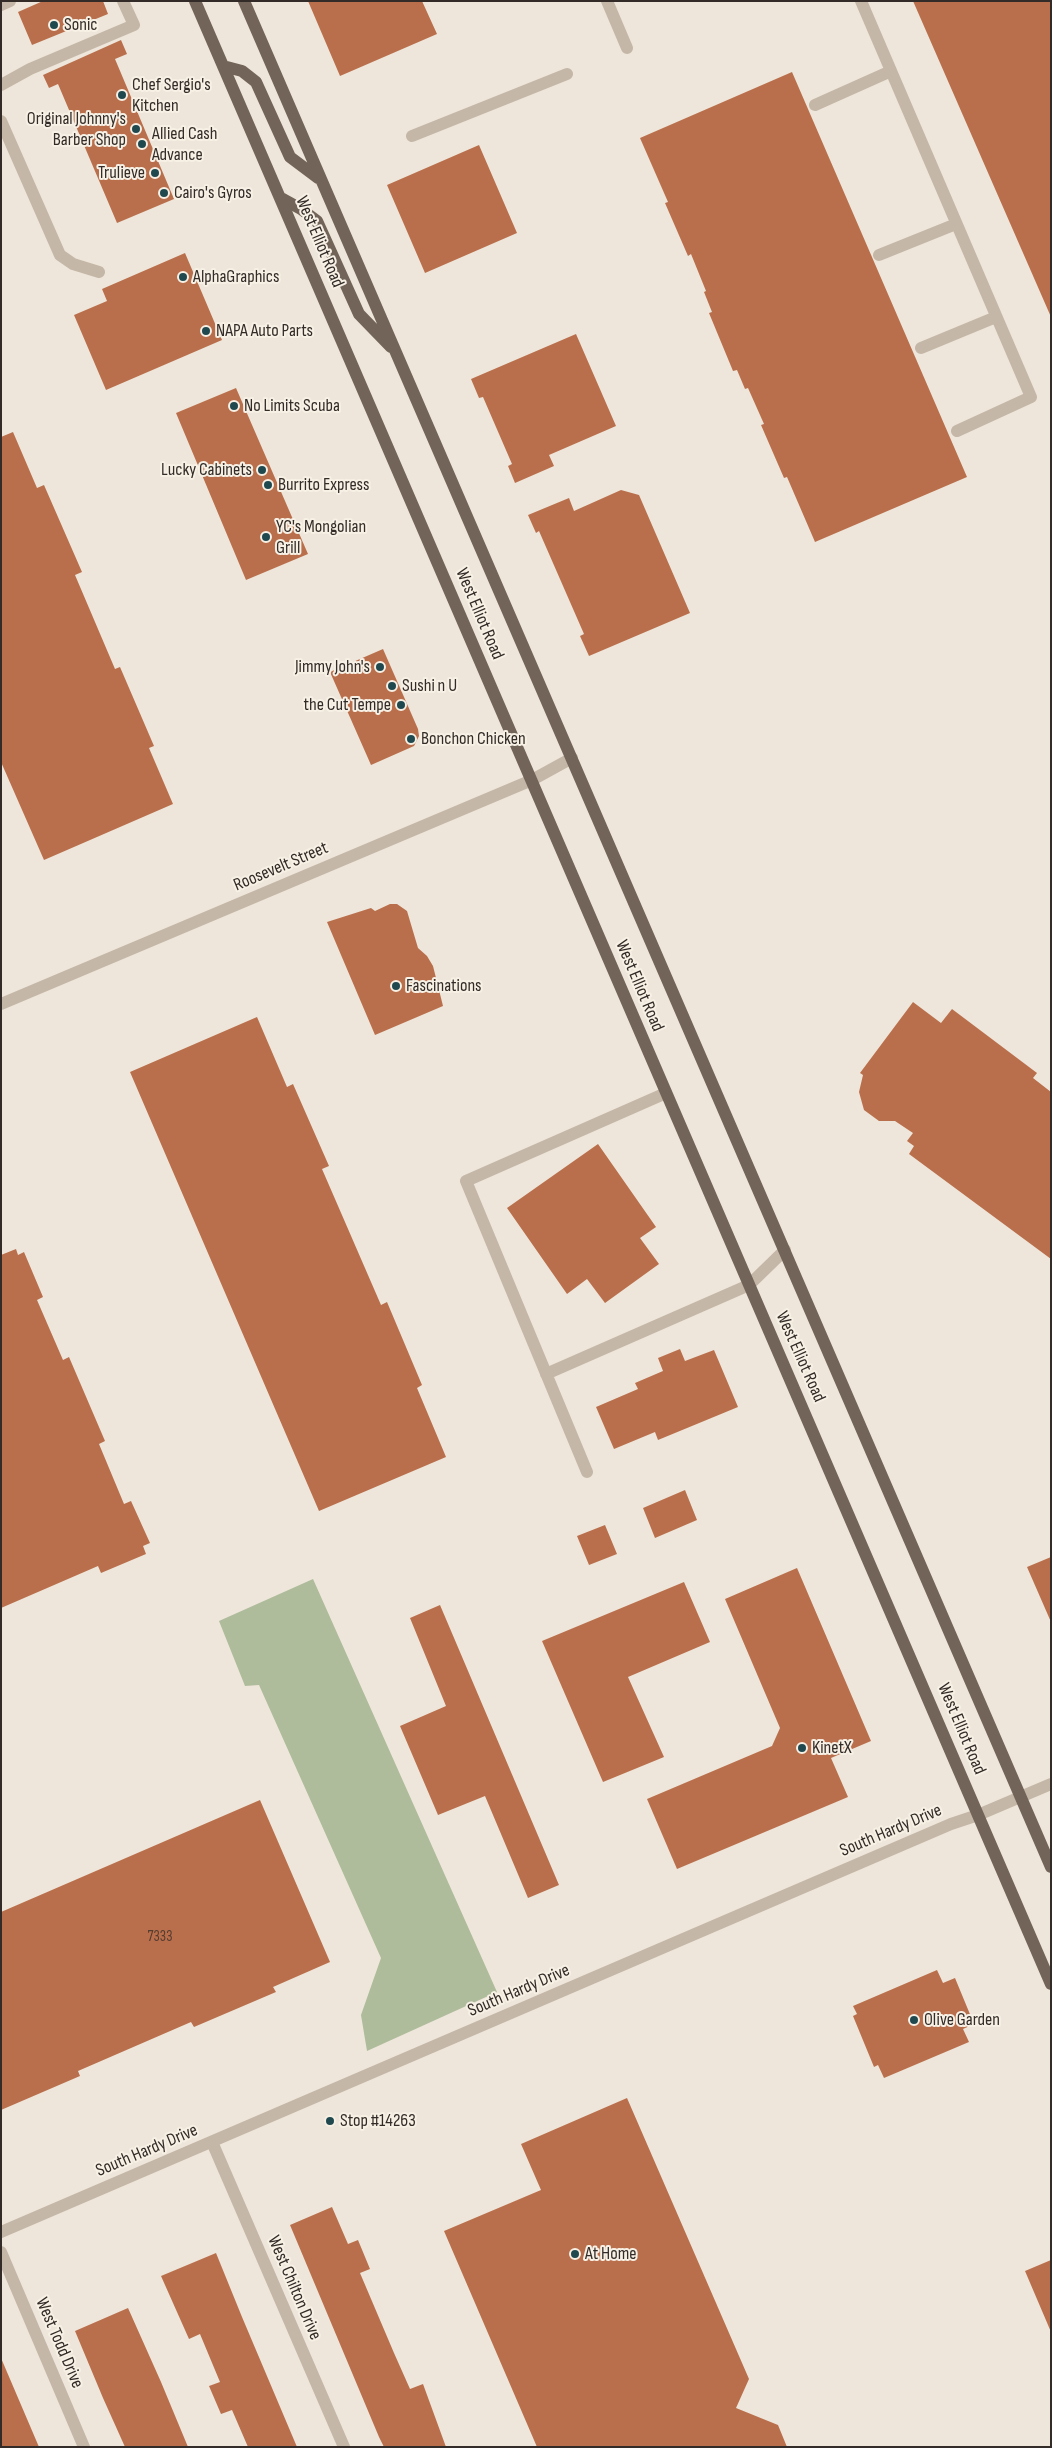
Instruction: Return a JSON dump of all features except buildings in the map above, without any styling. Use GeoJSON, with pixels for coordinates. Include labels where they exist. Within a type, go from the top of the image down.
{"type":"FeatureCollection","features":[{"type":"Feature","properties":{"kind":"main road","name":"West Elliot Road"},"geometry":{"type":"LineString","coordinates":[[196,1],[1051,1984]]}},
{"type":"Feature","properties":{"kind":"main road","name":"West Elliot Road"},"geometry":{"type":"LineString","coordinates":[[244,1],[1051,1867]]}},
{"type":"Feature","properties":{"kind":"main road"},"geometry":{"type":"LineString","coordinates":[[223,66],[242,71],[256,82],[290,157],[320,179]]}},
{"type":"Feature","properties":{"kind":"main road"},"geometry":{"type":"LineString","coordinates":[[281,198],[302,209],[317,221],[359,314],[396,353]]}},
{"type":"Feature","properties":{"kind":"street"},"geometry":{"type":"LineString","coordinates":[[1,5],[10,1]]}},
{"type":"Feature","properties":{"kind":"street"},"geometry":{"type":"LineString","coordinates":[[1,85],[30,69],[134,25],[123,1]]}},
{"type":"Feature","properties":{"kind":"street"},"geometry":{"type":"LineString","coordinates":[[607,1],[627,48]]}},
{"type":"Feature","properties":{"kind":"street"},"geometry":{"type":"LineString","coordinates":[[861,1],[1031,397],[956,431]]}},
{"type":"Feature","properties":{"kind":"street"},"geometry":{"type":"LineString","coordinates":[[815,105],[892,71]]}},
{"type":"Feature","properties":{"kind":"street"},"geometry":{"type":"LineString","coordinates":[[412,136],[566,74]]}},
{"type":"Feature","properties":{"kind":"street"},"geometry":{"type":"LineString","coordinates":[[1,121],[60,255],[73,264],[99,272]]}},
{"type":"Feature","properties":{"kind":"street"},"geometry":{"type":"LineString","coordinates":[[879,255],[956,224]]}},
{"type":"Feature","properties":{"kind":"street"},"geometry":{"type":"LineString","coordinates":[[921,348],[996,317]]}},
{"type":"Feature","properties":{"kind":"street","name":"Roosevelt Street"},"geometry":{"type":"LineString","coordinates":[[1,1004],[532,780],[572,758]]}},
{"type":"Feature","properties":{"kind":"street"},"geometry":{"type":"LineString","coordinates":[[587,1472],[466,1181],[666,1093]]}},
{"type":"Feature","properties":{"kind":"street"},"geometry":{"type":"LineString","coordinates":[[546,1374],[749,1286],[785,1250]]}},
{"type":"Feature","properties":{"kind":"street","name":"South Hardy Drive"},"geometry":{"type":"LineString","coordinates":[[1,2232],[950,1824],[978,1815],[1051,1784]]}},
{"type":"Feature","properties":{"kind":"street","name":"West Chilton Drive"},"geometry":{"type":"LineString","coordinates":[[212,2142],[344,2447]]}},
{"type":"Feature","properties":{"kind":"street","name":"West Todd Drive"},"geometry":{"type":"LineString","coordinates":[[1,2252],[84,2447]]}},
{"type":"Feature","properties":{"kind":"green space"},"geometry":{"type":"Polygon","coordinates":[[[313,1579],[497,1992],[367,2051],[361,2015],[381,1958],[259,1685],[245,1686],[219,1621],[313,1579]]]}},
{"type":"Feature","properties":{"kind":"place","name":"Sonic"},"geometry":{"type":"Point","coordinates":[54,25]}},
{"type":"Feature","properties":{"kind":"place","name":"Chef Sergio's Kitchen"},"geometry":{"type":"Point","coordinates":[122,95]}},
{"type":"Feature","properties":{"kind":"place","name":"Original Johnny's Barber Shop"},"geometry":{"type":"Point","coordinates":[136,129]}},
{"type":"Feature","properties":{"kind":"place","name":"Allied Cash Advance"},"geometry":{"type":"Point","coordinates":[142,144]}},
{"type":"Feature","properties":{"kind":"place","name":"Trulieve"},"geometry":{"type":"Point","coordinates":[155,173]}},
{"type":"Feature","properties":{"kind":"place","name":"Cairo's Gyros"},"geometry":{"type":"Point","coordinates":[164,193]}},
{"type":"Feature","properties":{"kind":"place","name":"AlphaGraphics"},"geometry":{"type":"Point","coordinates":[183,277]}},
{"type":"Feature","properties":{"kind":"place","name":"NAPA Auto Parts"},"geometry":{"type":"Point","coordinates":[206,331]}},
{"type":"Feature","properties":{"kind":"place","name":"No Limits Scuba"},"geometry":{"type":"Point","coordinates":[234,406]}},
{"type":"Feature","properties":{"kind":"place","name":"Lucky Cabinets"},"geometry":{"type":"Point","coordinates":[262,470]}},
{"type":"Feature","properties":{"kind":"place","name":"Burrito Express"},"geometry":{"type":"Point","coordinates":[268,485]}},
{"type":"Feature","properties":{"kind":"place","name":"YC's Mongolian Grill"},"geometry":{"type":"Point","coordinates":[266,537]}},
{"type":"Feature","properties":{"kind":"place","name":"Jimmy John's"},"geometry":{"type":"Point","coordinates":[380,667]}},
{"type":"Feature","properties":{"kind":"place","name":"Sushi n U"},"geometry":{"type":"Point","coordinates":[392,686]}},
{"type":"Feature","properties":{"kind":"place","name":"the Cut Tempe"},"geometry":{"type":"Point","coordinates":[401,705]}},
{"type":"Feature","properties":{"kind":"place","name":"Bonchon Chicken"},"geometry":{"type":"Point","coordinates":[411,739]}},
{"type":"Feature","properties":{"kind":"place","name":"Fascinations"},"geometry":{"type":"Point","coordinates":[396,986]}},
{"type":"Feature","properties":{"kind":"place","name":"KinetX"},"geometry":{"type":"Point","coordinates":[802,1748]}},
{"type":"Feature","properties":{"kind":"place","name":"Olive Garden"},"geometry":{"type":"Point","coordinates":[914,2020]}},
{"type":"Feature","properties":{"kind":"place","name":"Stop #14263"},"geometry":{"type":"Point","coordinates":[330,2121]}},
{"type":"Feature","properties":{"kind":"place","name":"At Home"},"geometry":{"type":"Point","coordinates":[575,2254]}}]}
